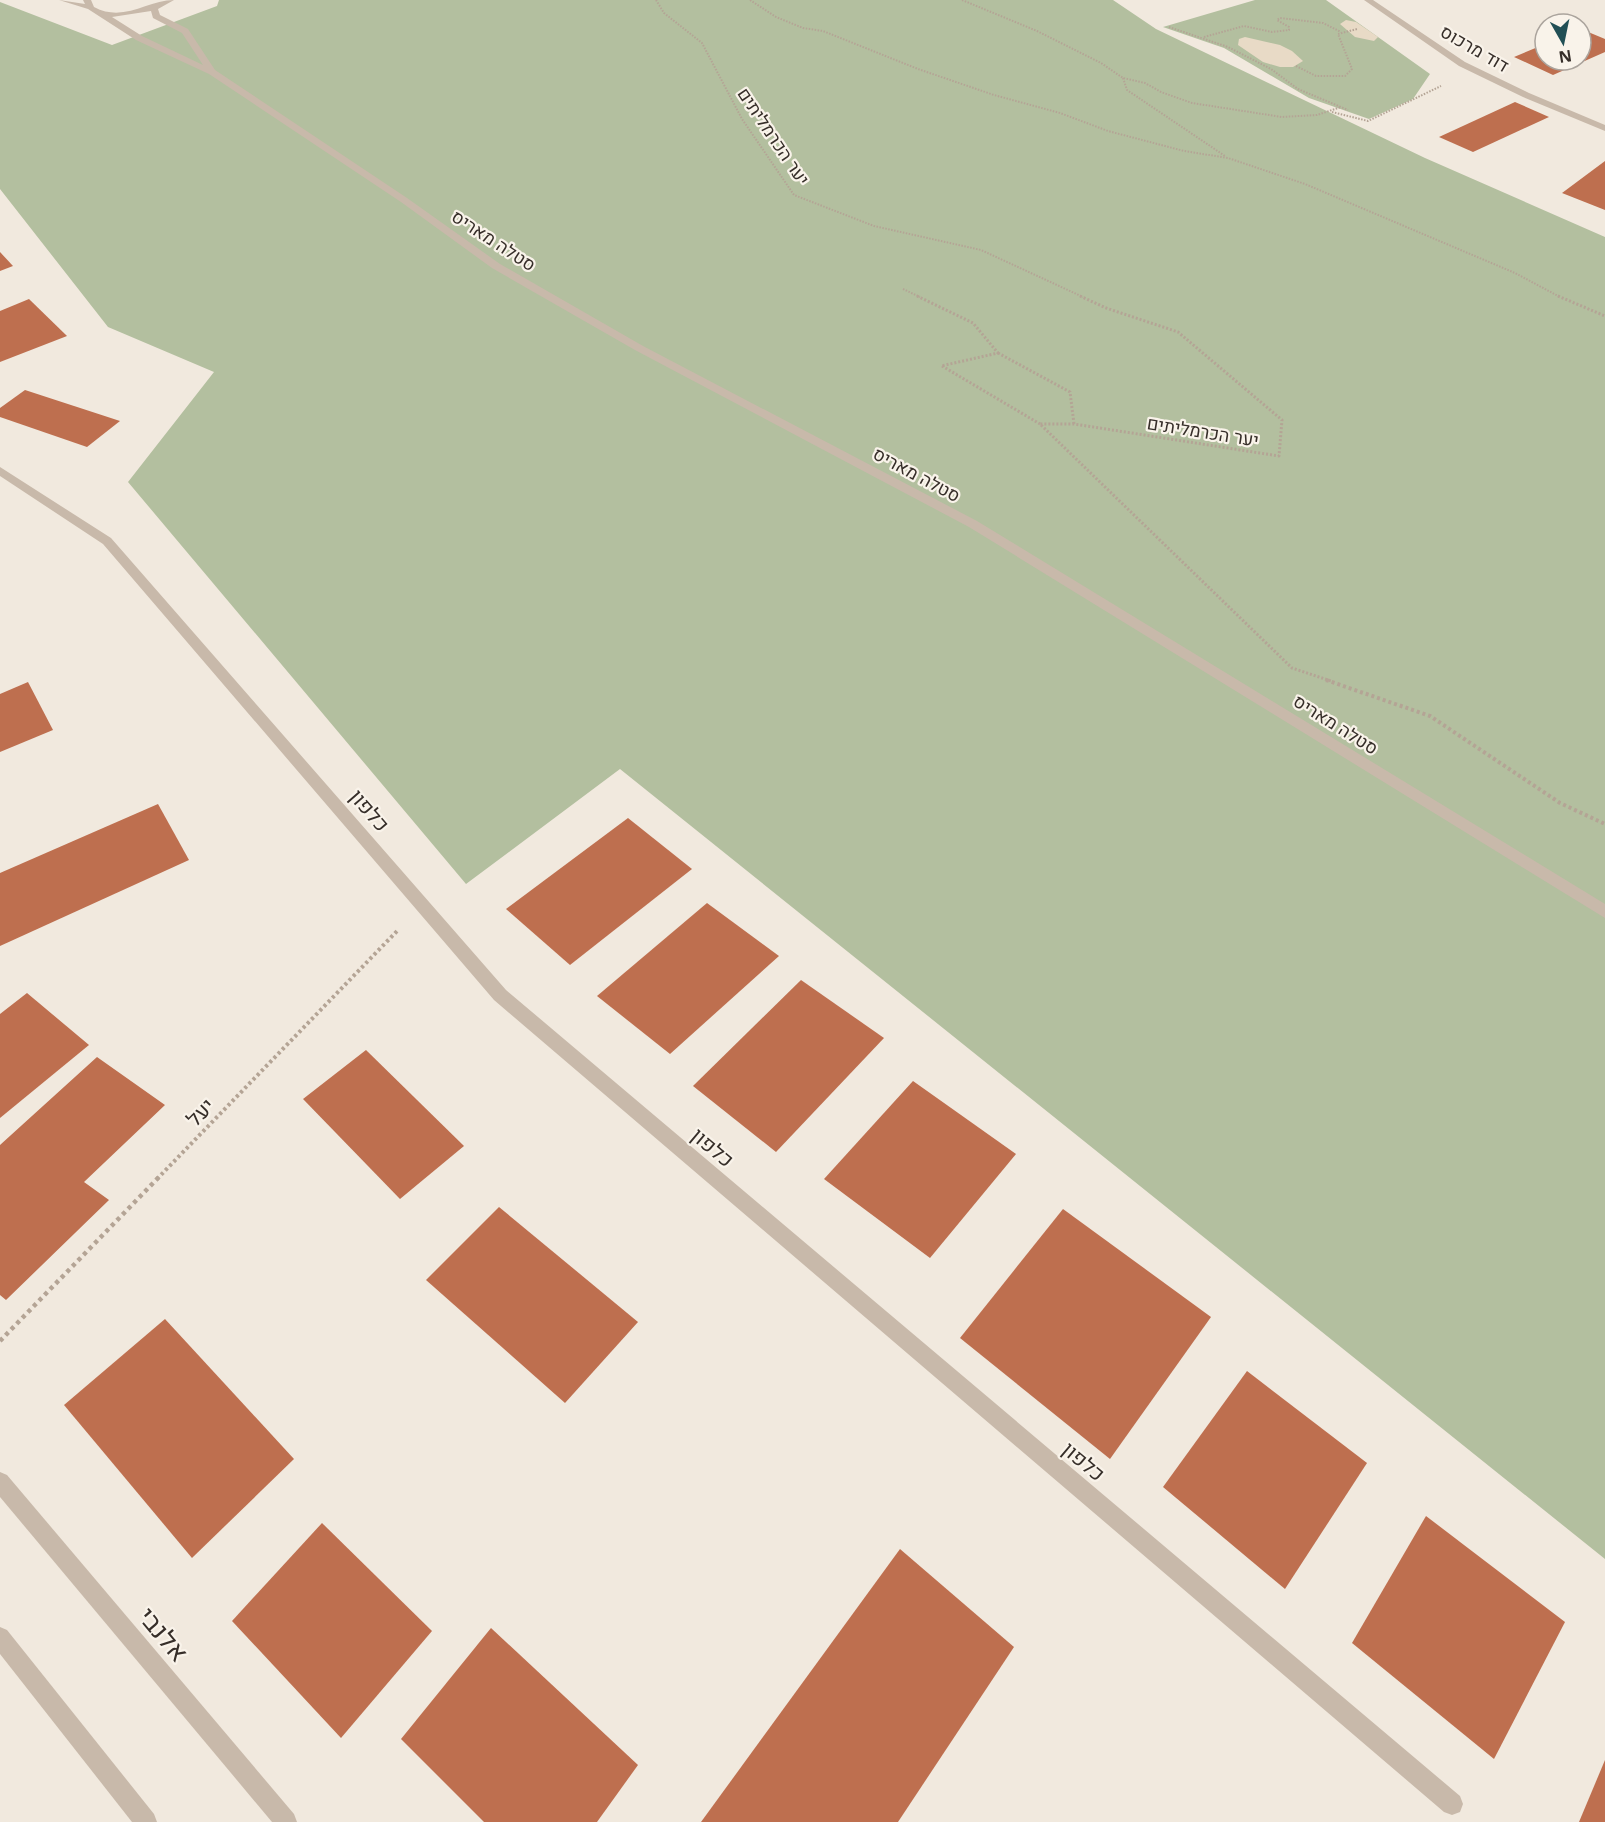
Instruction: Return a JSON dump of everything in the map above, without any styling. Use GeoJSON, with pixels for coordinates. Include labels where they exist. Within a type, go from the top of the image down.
{"type":"FeatureCollection","features":[{"type":"Feature","properties":{"kind":"street"},"geometry":{"type":"LineString","coordinates":[[63,0],[87,3]]}},
{"type":"Feature","properties":{"kind":"street","name":"דוד מרכוס"},"geometry":{"type":"LineString","coordinates":[[1368,0],[1457,61],[1526,95],[1605,128]]}},
{"type":"Feature","properties":{"kind":"street"},"geometry":{"type":"LineString","coordinates":[[101,13],[127,14],[154,9],[170,1]]}},
{"type":"Feature","properties":{"kind":"street","name":"סטלה מאריס"},"geometry":{"type":"LineString","coordinates":[[87,3],[139,38],[212,72],[404,200],[496,266],[639,348],[973,524],[1605,912]]}},
{"type":"Feature","properties":{"kind":"street","name":"סטלה מאריס"},"geometry":{"type":"LineString","coordinates":[[154,9],[156,16],[184,32],[192,40],[212,72]]}},
{"type":"Feature","properties":{"kind":"street","name":"כלפון"},"geometry":{"type":"LineString","coordinates":[[0,471],[107,540],[500,995],[1452,1804]]}},
{"type":"Feature","properties":{"kind":"street","name":"אלנבי"},"geometry":{"type":"LineString","coordinates":[[0,1482],[286,1822]]}},
{"type":"Feature","properties":{"kind":"street"},"geometry":{"type":"LineString","coordinates":[[0,1637],[146,1822]]}},
{"type":"Feature","properties":{"kind":"path","name":"יער הכרמליתים"},"geometry":{"type":"LineString","coordinates":[[656,0],[664,13],[702,43],[742,119],[794,195],[874,226],[981,250],[1106,308],[1178,332],[1282,420],[1279,456],[1074,424],[1040,424]]}},
{"type":"Feature","properties":{"kind":"path"},"geometry":{"type":"LineString","coordinates":[[750,0],[776,17],[803,28],[824,31],[955,82],[1059,113],[1108,131],[1184,151],[1228,158],[1305,184],[1515,273],[1569,302],[1605,316]]}},
{"type":"Feature","properties":{"kind":"path"},"geometry":{"type":"LineString","coordinates":[[962,0],[1037,31],[1101,63],[1123,78],[1129,78],[1192,103],[1241,112],[1305,117],[1341,107]]}},
{"type":"Feature","properties":{"kind":"path"},"geometry":{"type":"LineString","coordinates":[[1203,37],[1249,26],[1272,32],[1289,30],[1289,27],[1277,20],[1280,18],[1323,23],[1341,32],[1399,21]]}},
{"type":"Feature","properties":{"kind":"path"},"geometry":{"type":"LineString","coordinates":[[1169,27],[1203,37],[1250,57],[1298,89],[1348,110]]}},
{"type":"Feature","properties":{"kind":"path"},"geometry":{"type":"LineString","coordinates":[[1296,66],[1308,73],[1326,78],[1337,78],[1350,73],[1352,69],[1338,37],[1341,32]]}},
{"type":"Feature","properties":{"kind":"path"},"geometry":{"type":"LineString","coordinates":[[1331,111],[1368,121],[1441,86],[1432,73],[1434,68],[1457,61]]}},
{"type":"Feature","properties":{"kind":"path"},"geometry":{"type":"LineString","coordinates":[[1123,78],[1127,90],[1228,158]]}},
{"type":"Feature","properties":{"kind":"path"},"geometry":{"type":"LineString","coordinates":[[903,289],[973,323],[998,353],[1070,392],[1074,424]]}},
{"type":"Feature","properties":{"kind":"path"},"geometry":{"type":"LineString","coordinates":[[998,353],[941,366],[1040,424],[1292,668],[1430,716],[1560,803],[1605,824]]}},
{"type":"Feature","properties":{"kind":"path","name":"יעל"},"geometry":{"type":"LineString","coordinates":[[0,1341],[422,905]]}},
{"type":"Feature","properties":{"kind":"green space"},"geometry":{"type":"Polygon","coordinates":[[[219,0],[1113,0],[1156,29],[1425,158],[1605,237],[1605,1559],[620,769],[466,884],[128,482],[214,372],[108,327],[0,189],[0,2],[112,45],[217,6],[219,0]]]}},
{"type":"Feature","properties":{"kind":"green space"},"geometry":{"type":"Polygon","coordinates":[[[1255,0],[1326,0],[1430,74],[1413,99],[1369,119],[1309,98],[1224,48],[1163,27],[1255,0]]]}},
{"type":"Feature","properties":{"kind":"shaded area"},"geometry":{"type":"Polygon","coordinates":[[[1346,20],[1356,22],[1378,37],[1374,41],[1355,37],[1340,24],[1346,20]]]}},
{"type":"Feature","properties":{"kind":"shaded area"},"geometry":{"type":"Polygon","coordinates":[[[1245,37],[1280,45],[1292,51],[1303,61],[1293,67],[1280,67],[1263,62],[1238,45],[1239,39],[1245,37]]]}},
{"type":"Feature","properties":{"kind":"building"},"geometry":{"type":"Polygon","coordinates":[[[1593,34],[1605,39],[1605,52],[1593,57],[1593,34]]]}},
{"type":"Feature","properties":{"kind":"building"},"geometry":{"type":"Polygon","coordinates":[[[1533,49],[1533,66],[1514,57],[1533,49]]]}},
{"type":"Feature","properties":{"kind":"building"},"geometry":{"type":"Polygon","coordinates":[[[1515,102],[1549,117],[1473,152],[1439,137],[1515,102]]]}},
{"type":"Feature","properties":{"kind":"building"},"geometry":{"type":"Polygon","coordinates":[[[1605,161],[1605,210],[1562,193],[1605,161]]]}},
{"type":"Feature","properties":{"kind":"building"},"geometry":{"type":"Polygon","coordinates":[[[0,252],[13,266],[0,271],[0,252]]]}},
{"type":"Feature","properties":{"kind":"building"},"geometry":{"type":"Polygon","coordinates":[[[29,299],[67,336],[0,362],[0,311],[29,299]]]}},
{"type":"Feature","properties":{"kind":"building"},"geometry":{"type":"Polygon","coordinates":[[[25,390],[120,421],[87,447],[0,417],[0,408],[25,390]]]}},
{"type":"Feature","properties":{"kind":"building"},"geometry":{"type":"Polygon","coordinates":[[[28,682],[53,730],[0,752],[0,694],[28,682]]]}},
{"type":"Feature","properties":{"kind":"building"},"geometry":{"type":"Polygon","coordinates":[[[158,804],[189,860],[0,946],[0,873],[158,804]]]}},
{"type":"Feature","properties":{"kind":"building"},"geometry":{"type":"Polygon","coordinates":[[[628,818],[692,869],[570,965],[506,909],[628,818]]]}},
{"type":"Feature","properties":{"kind":"building"},"geometry":{"type":"Polygon","coordinates":[[[707,903],[779,956],[670,1054],[597,996],[707,903]]]}},
{"type":"Feature","properties":{"kind":"building"},"geometry":{"type":"Polygon","coordinates":[[[801,980],[884,1038],[776,1152],[693,1086],[801,980]]]}},
{"type":"Feature","properties":{"kind":"building"},"geometry":{"type":"Polygon","coordinates":[[[27,993],[89,1045],[0,1118],[0,1014],[27,993]]]}},
{"type":"Feature","properties":{"kind":"building"},"geometry":{"type":"Polygon","coordinates":[[[366,1050],[464,1146],[400,1199],[303,1099],[366,1050]]]}},
{"type":"Feature","properties":{"kind":"building"},"geometry":{"type":"Polygon","coordinates":[[[97,1057],[165,1105],[84,1182],[109,1200],[6,1300],[0,1295],[0,1145],[97,1057]]]}},
{"type":"Feature","properties":{"kind":"building"},"geometry":{"type":"Polygon","coordinates":[[[913,1081],[1016,1154],[930,1258],[824,1179],[913,1081]]]}},
{"type":"Feature","properties":{"kind":"building"},"geometry":{"type":"Polygon","coordinates":[[[499,1207],[638,1322],[565,1403],[426,1280],[499,1207]]]}},
{"type":"Feature","properties":{"kind":"building"},"geometry":{"type":"Polygon","coordinates":[[[1063,1209],[1211,1317],[1110,1459],[960,1338],[1063,1209]]]}},
{"type":"Feature","properties":{"kind":"building"},"geometry":{"type":"Polygon","coordinates":[[[165,1319],[294,1459],[192,1558],[64,1405],[165,1319]]]}},
{"type":"Feature","properties":{"kind":"building"},"geometry":{"type":"Polygon","coordinates":[[[1247,1371],[1367,1463],[1285,1589],[1163,1487],[1247,1371]]]}},
{"type":"Feature","properties":{"kind":"building"},"geometry":{"type":"Polygon","coordinates":[[[1426,1516],[1565,1622],[1494,1759],[1352,1643],[1426,1516]]]}},
{"type":"Feature","properties":{"kind":"building"},"geometry":{"type":"Polygon","coordinates":[[[322,1523],[432,1631],[341,1738],[232,1621],[322,1523]]]}},
{"type":"Feature","properties":{"kind":"building"},"geometry":{"type":"Polygon","coordinates":[[[900,1549],[1014,1647],[898,1822],[701,1822],[900,1549]]]}},
{"type":"Feature","properties":{"kind":"building"},"geometry":{"type":"Polygon","coordinates":[[[491,1628],[638,1765],[597,1822],[484,1822],[401,1739],[491,1628]]]}},
{"type":"Feature","properties":{"kind":"building"},"geometry":{"type":"Polygon","coordinates":[[[1605,1760],[1605,1822],[1579,1822],[1605,1760]]]}}]}
